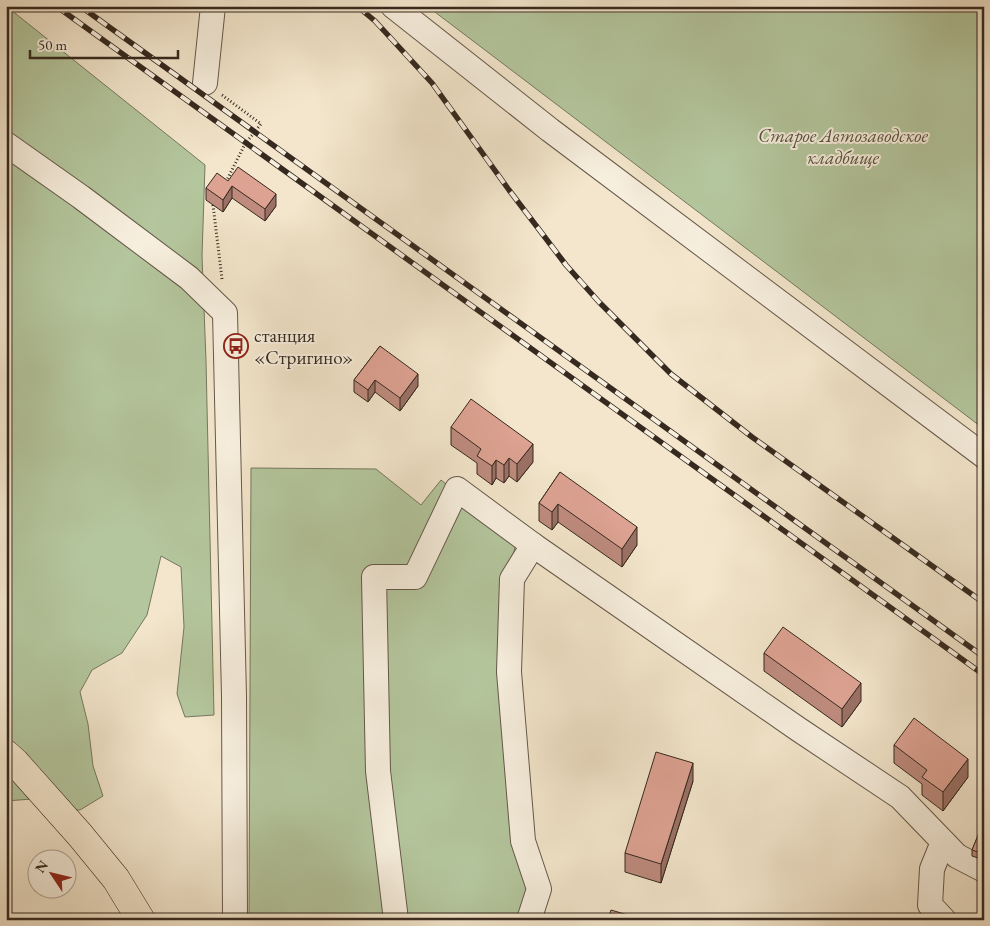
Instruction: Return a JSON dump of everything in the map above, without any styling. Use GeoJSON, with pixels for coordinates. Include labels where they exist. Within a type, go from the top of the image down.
{"type":"FeatureCollection","features":[{"type":"Feature","properties":{"kind":"main road"},"geometry":{"type":"LineString","coordinates":[[6,754],[74,828],[116,879],[140,920]]}},
{"type":"Feature","properties":{"kind":"street"},"geometry":{"type":"LineString","coordinates":[[205,83],[213,6]]}},
{"type":"Feature","properties":{"kind":"street"},"geometry":{"type":"LineString","coordinates":[[393,6],[550,130],[984,456]]}},
{"type":"Feature","properties":{"kind":"street"},"geometry":{"type":"LineString","coordinates":[[6,144],[81,197],[189,278],[225,312],[234,696],[236,920]]}},
{"type":"Feature","properties":{"kind":"street"},"geometry":{"type":"LineString","coordinates":[[396,920],[378,771],[374,577],[415,577],[457,489],[790,724],[900,796],[957,856],[984,870]]}},
{"type":"Feature","properties":{"kind":"street"},"geometry":{"type":"LineString","coordinates":[[529,920],[539,889],[523,841],[509,672],[512,579],[534,545]]}},
{"type":"Feature","properties":{"kind":"street"},"geometry":{"type":"LineString","coordinates":[[943,842],[932,869],[930,905],[944,920]]}},
{"type":"Feature","properties":{"kind":"path"},"geometry":{"type":"LineString","coordinates":[[205,83],[260,124],[245,144],[223,190]]}},
{"type":"Feature","properties":{"kind":"path"},"geometry":{"type":"LineString","coordinates":[[213,205],[225,312]]}},
{"type":"Feature","properties":{"kind":"green space"},"geometry":{"type":"Polygon","coordinates":[[[6,6],[205,165],[202,256],[214,715],[185,717],[177,694],[184,627],[181,567],[161,556],[147,615],[122,653],[92,670],[80,692],[88,724],[93,766],[103,796],[80,810],[51,808],[32,799],[6,801],[6,6]]]}},
{"type":"Feature","properties":{"kind":"green space","name":"Старое Автозаводское кладбище"},"geometry":{"type":"Polygon","coordinates":[[[427,6],[984,6],[984,429],[427,6]]]}},
{"type":"Feature","properties":{"kind":"green space"},"geometry":{"type":"Polygon","coordinates":[[[251,468],[376,469],[421,505],[441,480],[517,539],[507,581],[530,888],[520,920],[249,920],[251,468]]]}},
{"type":"Feature","properties":{"kind":"building"},"geometry":{"type":"Polygon","coordinates":[[[238,167],[276,194],[265,209],[232,186],[223,200],[206,188],[217,173],[228,181],[238,167]]]}},
{"type":"Feature","properties":{"kind":"building"},"geometry":{"type":"Polygon","coordinates":[[[380,346],[418,374],[400,398],[375,380],[368,390],[354,380],[380,346]]]}},
{"type":"Feature","properties":{"kind":"building"},"geometry":{"type":"Polygon","coordinates":[[[471,399],[533,444],[517,464],[509,458],[504,465],[496,460],[492,466],[477,456],[481,449],[451,427],[471,399]]]}},
{"type":"Feature","properties":{"kind":"building"},"geometry":{"type":"Polygon","coordinates":[[[560,472],[637,527],[622,549],[558,504],[552,512],[539,503],[560,472]]]}},
{"type":"Feature","properties":{"kind":"building"},"geometry":{"type":"Polygon","coordinates":[[[783,627],[861,683],[842,709],[764,653],[783,627]]]}},
{"type":"Feature","properties":{"kind":"building"},"geometry":{"type":"Polygon","coordinates":[[[914,718],[968,759],[943,792],[922,777],[927,770],[894,745],[914,718]]]}},
{"type":"Feature","properties":{"kind":"building"},"geometry":{"type":"Polygon","coordinates":[[[656,752],[693,763],[661,864],[625,853],[656,752]]]}},
{"type":"Feature","properties":{"kind":"building"},"geometry":{"type":"Polygon","coordinates":[[[984,821],[984,854],[972,850],[984,821]]]}},
{"type":"Feature","properties":{"kind":"building"},"geometry":{"type":"Polygon","coordinates":[[[611,910],[638,918],[637,920],[608,920],[611,910]]]}},
{"type":"Feature","properties":{"kind":"building"},"geometry":{"type":"Polygon","coordinates":[[[727,915],[743,920],[725,920],[727,915]]]}},
{"type":"Feature","properties":{"kind":"railway"},"geometry":{"type":"LineString","coordinates":[[56,6],[984,675]]}},
{"type":"Feature","properties":{"kind":"railway"},"geometry":{"type":"LineString","coordinates":[[80,6],[984,657]]}},
{"type":"Feature","properties":{"kind":"railway"},"geometry":{"type":"LineString","coordinates":[[357,6],[375,21],[432,83],[566,265],[599,302],[671,374],[752,437],[984,603]]}},
{"type":"Feature","properties":{"kind":"place","name":"станция «Стригино»"},"geometry":{"type":"Point","coordinates":[236,346]}}]}
